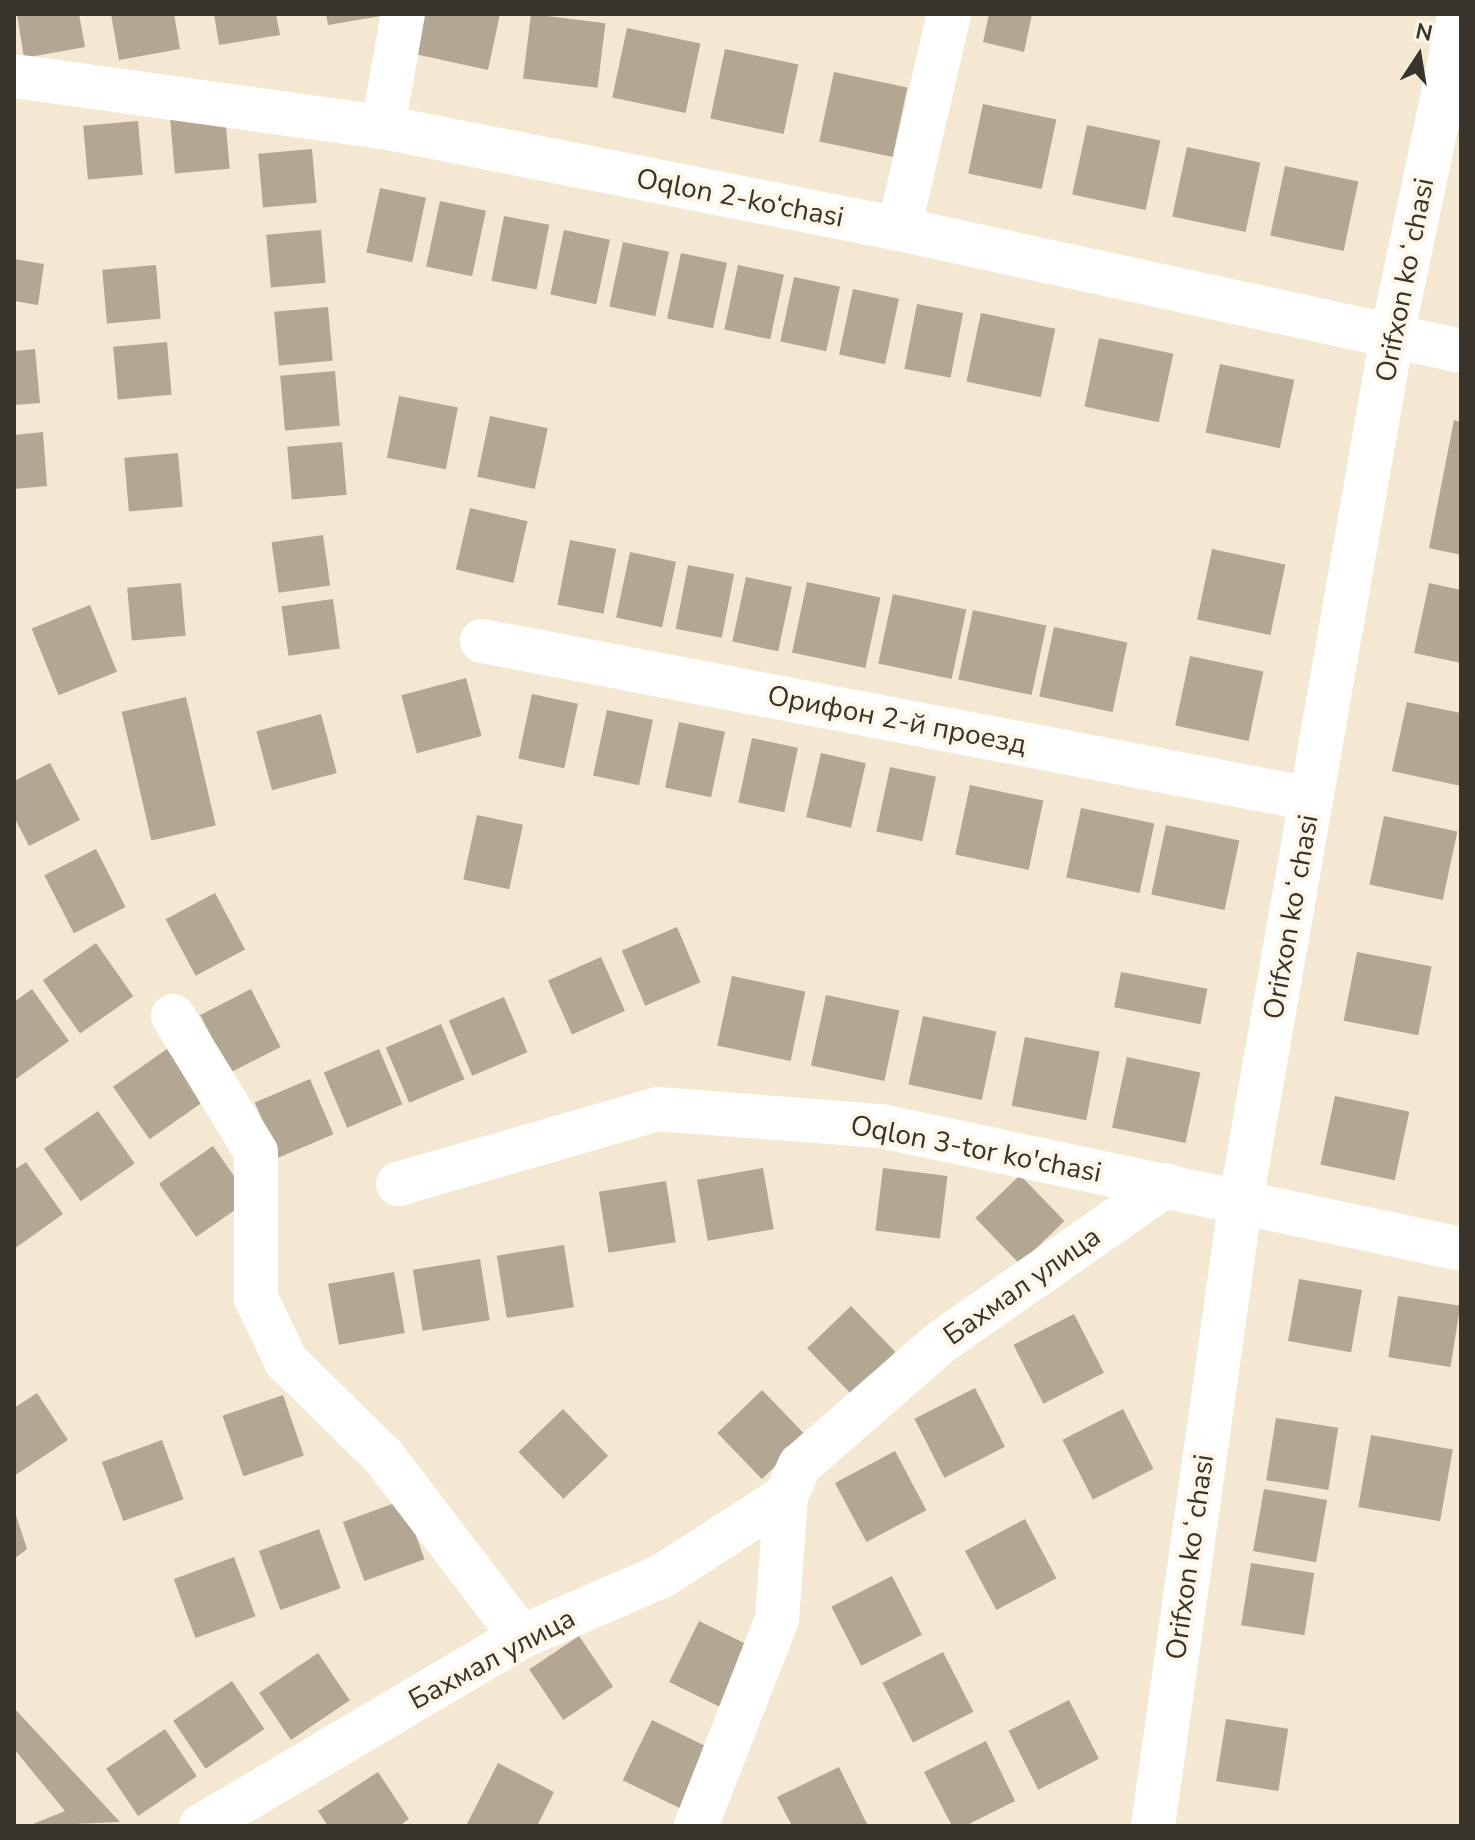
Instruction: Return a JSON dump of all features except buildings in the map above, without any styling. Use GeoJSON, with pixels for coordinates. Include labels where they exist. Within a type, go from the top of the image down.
{"type":"FeatureCollection","features":[{"type":"Feature","properties":{"kind":"street"},"geometry":{"type":"LineString","coordinates":[[383,127],[403,14]]}},
{"type":"Feature","properties":{"kind":"street"},"geometry":{"type":"LineString","coordinates":[[899,229],[949,14]]}},
{"type":"Feature","properties":{"kind":"street","name":"Orifxon koʻchasi"},"geometry":{"type":"LineString","coordinates":[[1153,1826],[1240,1206],[1392,336],[1460,14]]}},
{"type":"Feature","properties":{"kind":"street","name":"Oqlon 2-ko‘chasi"},"geometry":{"type":"LineString","coordinates":[[14,76],[383,127],[899,229],[1461,351]]}},
{"type":"Feature","properties":{"kind":"street","name":"Орифон 2-й проезд"},"geometry":{"type":"LineString","coordinates":[[482,641],[1311,799]]}},
{"type":"Feature","properties":{"kind":"street"},"geometry":{"type":"LineString","coordinates":[[173,1016],[256,1152],[256,1298],[286,1361],[384,1457],[521,1637]]}},
{"type":"Feature","properties":{"kind":"street","name":"Oqlon 3-tor ko'chasi"},"geometry":{"type":"LineString","coordinates":[[398,1184],[658,1109],[881,1126],[1166,1185],[1240,1206],[1461,1249]]}},
{"type":"Feature","properties":{"kind":"street","name":"Бахмал улица"},"geometry":{"type":"LineString","coordinates":[[696,1826],[777,1619],[786,1496],[800,1465],[941,1342],[1166,1185]]}},
{"type":"Feature","properties":{"kind":"street","name":"Бахмал улица"},"geometry":{"type":"LineString","coordinates":[[201,1826],[521,1637],[662,1576],[786,1496]]}}]}
